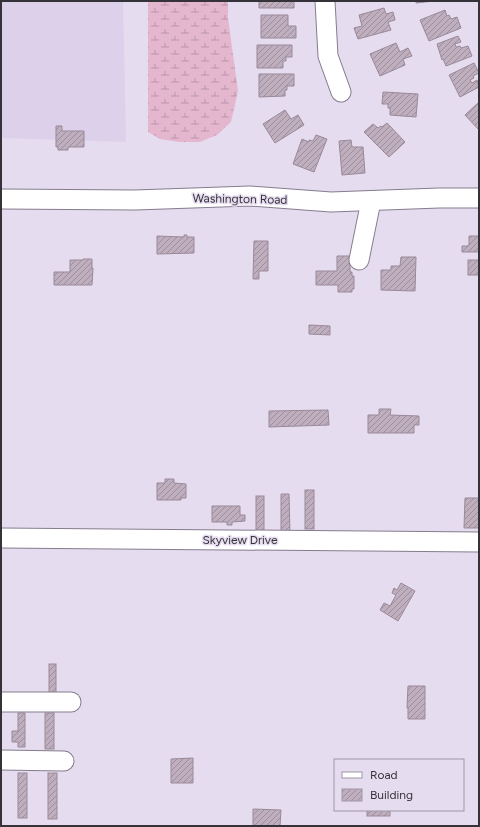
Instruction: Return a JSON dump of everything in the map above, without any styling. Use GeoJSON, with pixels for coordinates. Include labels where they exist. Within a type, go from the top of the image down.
{"type":"FeatureCollection","features":[{"type":"Feature","properties":{"kind":"street"},"geometry":{"type":"LineString","coordinates":[[325,1],[328,56],[341,92]]}},
{"type":"Feature","properties":{"kind":"street","name":"Washington Road"},"geometry":{"type":"LineString","coordinates":[[1,199],[135,200],[250,196],[331,202],[479,198]]}},
{"type":"Feature","properties":{"kind":"street"},"geometry":{"type":"LineString","coordinates":[[359,260],[371,201]]}},
{"type":"Feature","properties":{"kind":"street","name":"Skyview Drive"},"geometry":{"type":"LineString","coordinates":[[1,538],[479,542]]}},
{"type":"Feature","properties":{"kind":"street"},"geometry":{"type":"LineString","coordinates":[[1,702],[71,702]]}},
{"type":"Feature","properties":{"kind":"street"},"geometry":{"type":"LineString","coordinates":[[1,760],[64,761]]}},
{"type":"Feature","properties":{"kind":"shaded area"},"geometry":{"type":"Polygon","coordinates":[[[1,1],[123,1],[126,142],[1,138],[1,1]]]}},
{"type":"Feature","properties":{"kind":"green space"},"geometry":{"type":"Polygon","coordinates":[[[148,1],[228,1],[228,18],[238,91],[231,122],[217,135],[200,142],[179,142],[160,139],[148,132],[148,1]]]}},
{"type":"Feature","properties":{"kind":"building"},"geometry":{"type":"Polygon","coordinates":[[[259,1],[294,1],[294,8],[259,8],[259,1]]]}},
{"type":"Feature","properties":{"kind":"building"},"geometry":{"type":"Polygon","coordinates":[[[416,1],[434,1],[416,3],[416,1]]]}},
{"type":"Feature","properties":{"kind":"building"},"geometry":{"type":"Polygon","coordinates":[[[384,8],[386,14],[393,12],[395,20],[388,22],[391,30],[358,39],[354,28],[362,26],[359,15],[384,8]]]}},
{"type":"Feature","properties":{"kind":"building"},"geometry":{"type":"Polygon","coordinates":[[[445,10],[447,16],[449,15],[451,19],[457,17],[461,28],[429,41],[420,20],[445,10]]]}},
{"type":"Feature","properties":{"kind":"building"},"geometry":{"type":"Polygon","coordinates":[[[261,15],[288,15],[288,26],[296,26],[296,38],[261,38],[261,15]]]}},
{"type":"Feature","properties":{"kind":"building"},"geometry":{"type":"Polygon","coordinates":[[[458,36],[461,42],[455,44],[456,47],[460,46],[461,48],[468,46],[472,56],[446,66],[443,59],[442,60],[437,44],[458,36]]]}},
{"type":"Feature","properties":{"kind":"building"},"geometry":{"type":"Polygon","coordinates":[[[396,43],[400,52],[408,48],[412,56],[403,59],[405,65],[380,76],[370,54],[396,43]]]}},
{"type":"Feature","properties":{"kind":"building"},"geometry":{"type":"Polygon","coordinates":[[[257,45],[292,45],[292,57],[286,57],[286,61],[283,61],[283,68],[257,68],[257,45]]]}},
{"type":"Feature","properties":{"kind":"building"},"geometry":{"type":"Polygon","coordinates":[[[474,63],[479,73],[473,76],[474,78],[470,80],[472,83],[477,80],[479,87],[460,97],[449,75],[474,63]]]}},
{"type":"Feature","properties":{"kind":"building"},"geometry":{"type":"Polygon","coordinates":[[[259,74],[294,74],[294,86],[287,86],[285,96],[259,97],[259,74]]]}},
{"type":"Feature","properties":{"kind":"building"},"geometry":{"type":"Polygon","coordinates":[[[383,92],[418,94],[416,117],[390,115],[390,108],[388,108],[388,104],[382,104],[383,92]]]}},
{"type":"Feature","properties":{"kind":"building"},"geometry":{"type":"Polygon","coordinates":[[[479,102],[479,130],[465,115],[479,102]]]}},
{"type":"Feature","properties":{"kind":"building"},"geometry":{"type":"Polygon","coordinates":[[[285,110],[291,119],[298,115],[304,125],[275,143],[263,124],[285,110]]]}},
{"type":"Feature","properties":{"kind":"building"},"geometry":{"type":"Polygon","coordinates":[[[387,123],[405,142],[389,157],[364,132],[373,124],[378,128],[387,123]]]}},
{"type":"Feature","properties":{"kind":"building"},"geometry":{"type":"Polygon","coordinates":[[[56,126],[62,126],[62,131],[84,131],[84,147],[68,147],[68,150],[58,150],[58,147],[56,147],[56,126]]]}},
{"type":"Feature","properties":{"kind":"building"},"geometry":{"type":"Polygon","coordinates":[[[316,135],[327,139],[314,172],[293,164],[302,139],[309,142],[309,140],[313,141],[316,135]]]}},
{"type":"Feature","properties":{"kind":"building"},"geometry":{"type":"Polygon","coordinates":[[[351,140],[352,147],[363,147],[365,173],[342,175],[339,141],[351,140]]]}},
{"type":"Feature","properties":{"kind":"building"},"geometry":{"type":"Polygon","coordinates":[[[184,235],[187,235],[187,237],[194,237],[194,253],[157,254],[157,236],[184,237],[184,235]]]}},
{"type":"Feature","properties":{"kind":"building"},"geometry":{"type":"Polygon","coordinates":[[[469,236],[479,236],[479,252],[462,252],[462,246],[468,246],[469,244],[469,236]]]}},
{"type":"Feature","properties":{"kind":"building"},"geometry":{"type":"Polygon","coordinates":[[[254,241],[268,241],[268,271],[259,271],[259,279],[253,279],[254,241]]]}},
{"type":"Feature","properties":{"kind":"building"},"geometry":{"type":"Polygon","coordinates":[[[337,256],[350,256],[350,272],[352,272],[352,276],[354,276],[354,289],[352,289],[352,292],[338,292],[338,285],[316,285],[316,271],[337,271],[337,256]]]}},
{"type":"Feature","properties":{"kind":"building"},"geometry":{"type":"Polygon","coordinates":[[[401,257],[416,257],[415,291],[381,290],[381,270],[391,270],[391,266],[400,266],[401,257]]]}},
{"type":"Feature","properties":{"kind":"building"},"geometry":{"type":"Polygon","coordinates":[[[92,259],[92,285],[54,285],[54,272],[70,272],[70,260],[92,259]]]}},
{"type":"Feature","properties":{"kind":"building"},"geometry":{"type":"Polygon","coordinates":[[[468,260],[479,260],[479,275],[468,275],[468,260]]]}},
{"type":"Feature","properties":{"kind":"building"},"geometry":{"type":"Polygon","coordinates":[[[309,325],[330,326],[330,335],[309,334],[309,325]]]}},
{"type":"Feature","properties":{"kind":"building"},"geometry":{"type":"Polygon","coordinates":[[[379,409],[391,409],[390,415],[419,416],[419,425],[414,425],[414,433],[368,433],[368,415],[379,415],[379,409]]]}},
{"type":"Feature","properties":{"kind":"building"},"geometry":{"type":"Polygon","coordinates":[[[328,410],[329,425],[269,427],[269,411],[328,410]]]}},
{"type":"Feature","properties":{"kind":"building"},"geometry":{"type":"Polygon","coordinates":[[[165,479],[174,479],[174,483],[186,484],[186,498],[181,498],[181,500],[157,500],[157,483],[165,483],[165,479]]]}},
{"type":"Feature","properties":{"kind":"building"},"geometry":{"type":"Polygon","coordinates":[[[305,490],[314,490],[314,529],[305,529],[305,490]]]}},
{"type":"Feature","properties":{"kind":"building"},"geometry":{"type":"Polygon","coordinates":[[[281,494],[289,494],[290,533],[281,533],[281,494]]]}},
{"type":"Feature","properties":{"kind":"building"},"geometry":{"type":"Polygon","coordinates":[[[256,496],[264,496],[264,535],[256,535],[256,496]]]}},
{"type":"Feature","properties":{"kind":"building"},"geometry":{"type":"Polygon","coordinates":[[[465,498],[479,498],[479,528],[464,528],[465,498]]]}},
{"type":"Feature","properties":{"kind":"building"},"geometry":{"type":"Polygon","coordinates":[[[212,506],[240,506],[240,515],[245,515],[245,521],[232,522],[232,525],[227,525],[227,522],[212,522],[212,506]]]}},
{"type":"Feature","properties":{"kind":"building"},"geometry":{"type":"Polygon","coordinates":[[[401,583],[415,591],[398,621],[380,610],[384,603],[390,606],[396,595],[392,593],[394,588],[397,590],[401,583]]]}},
{"type":"Feature","properties":{"kind":"building"},"geometry":{"type":"Polygon","coordinates":[[[49,664],[56,664],[56,695],[49,695],[49,664]]]}},
{"type":"Feature","properties":{"kind":"building"},"geometry":{"type":"Polygon","coordinates":[[[408,686],[425,686],[425,719],[408,719],[408,686]]]}},
{"type":"Feature","properties":{"kind":"building"},"geometry":{"type":"Polygon","coordinates":[[[18,713],[25,713],[25,747],[18,747],[18,742],[12,742],[12,731],[18,731],[18,713]]]}},
{"type":"Feature","properties":{"kind":"building"},"geometry":{"type":"Polygon","coordinates":[[[45,713],[54,713],[54,749],[45,749],[45,713]]]}},
{"type":"Feature","properties":{"kind":"building"},"geometry":{"type":"Polygon","coordinates":[[[193,758],[193,783],[171,783],[171,759],[193,758]]]}},
{"type":"Feature","properties":{"kind":"building"},"geometry":{"type":"Polygon","coordinates":[[[18,773],[27,773],[27,818],[18,818],[18,773]]]}},
{"type":"Feature","properties":{"kind":"building"},"geometry":{"type":"Polygon","coordinates":[[[48,773],[57,773],[57,819],[48,819],[48,773]]]}},
{"type":"Feature","properties":{"kind":"building"},"geometry":{"type":"Polygon","coordinates":[[[253,809],[281,810],[280,826],[253,826],[253,809]]]}},
{"type":"Feature","properties":{"kind":"building"},"geometry":{"type":"Polygon","coordinates":[[[367,811],[390,811],[390,816],[367,816],[367,811]]]}}]}
